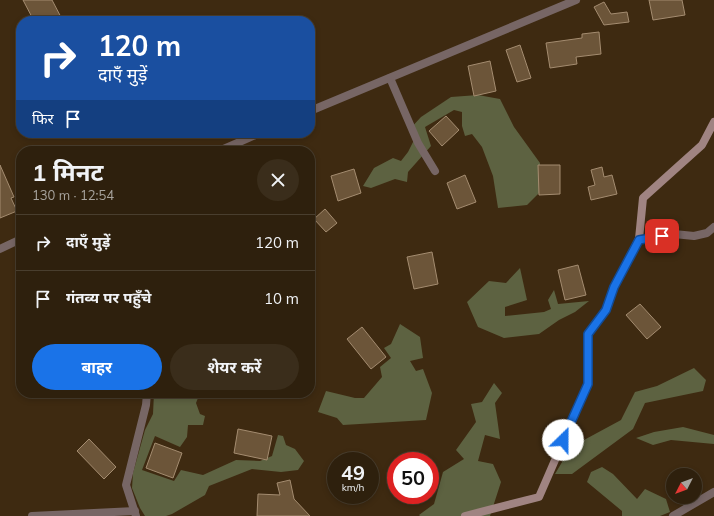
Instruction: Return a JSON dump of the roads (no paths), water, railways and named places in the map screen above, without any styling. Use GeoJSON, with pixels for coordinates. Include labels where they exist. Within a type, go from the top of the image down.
{"type":"FeatureCollection","features":[{"type":"Feature","properties":{"kind":"main road"},"geometry":{"type":"LineString","coordinates":[[465,516],[539,497],[588,384],[588,334],[606,310],[614,287],[639,240],[643,198],[702,145],[714,122]]}},
{"type":"Feature","properties":{"kind":"street"},"geometry":{"type":"LineString","coordinates":[[315,109],[576,0]]}},
{"type":"Feature","properties":{"kind":"street"},"geometry":{"type":"LineString","coordinates":[[390,78],[418,143],[435,171]]}},
{"type":"Feature","properties":{"kind":"street"},"geometry":{"type":"LineString","coordinates":[[230,146],[249,138]]}},
{"type":"Feature","properties":{"kind":"street"},"geometry":{"type":"LineString","coordinates":[[639,240],[674,234],[694,236],[708,234],[714,227]]}},
{"type":"Feature","properties":{"kind":"street"},"geometry":{"type":"LineString","coordinates":[[0,249],[16,242]]}},
{"type":"Feature","properties":{"kind":"street"},"geometry":{"type":"LineString","coordinates":[[32,516],[135,513],[126,485],[147,398]]}},
{"type":"Feature","properties":{"kind":"street"},"geometry":{"type":"LineString","coordinates":[[673,516],[714,492]]}}]}
